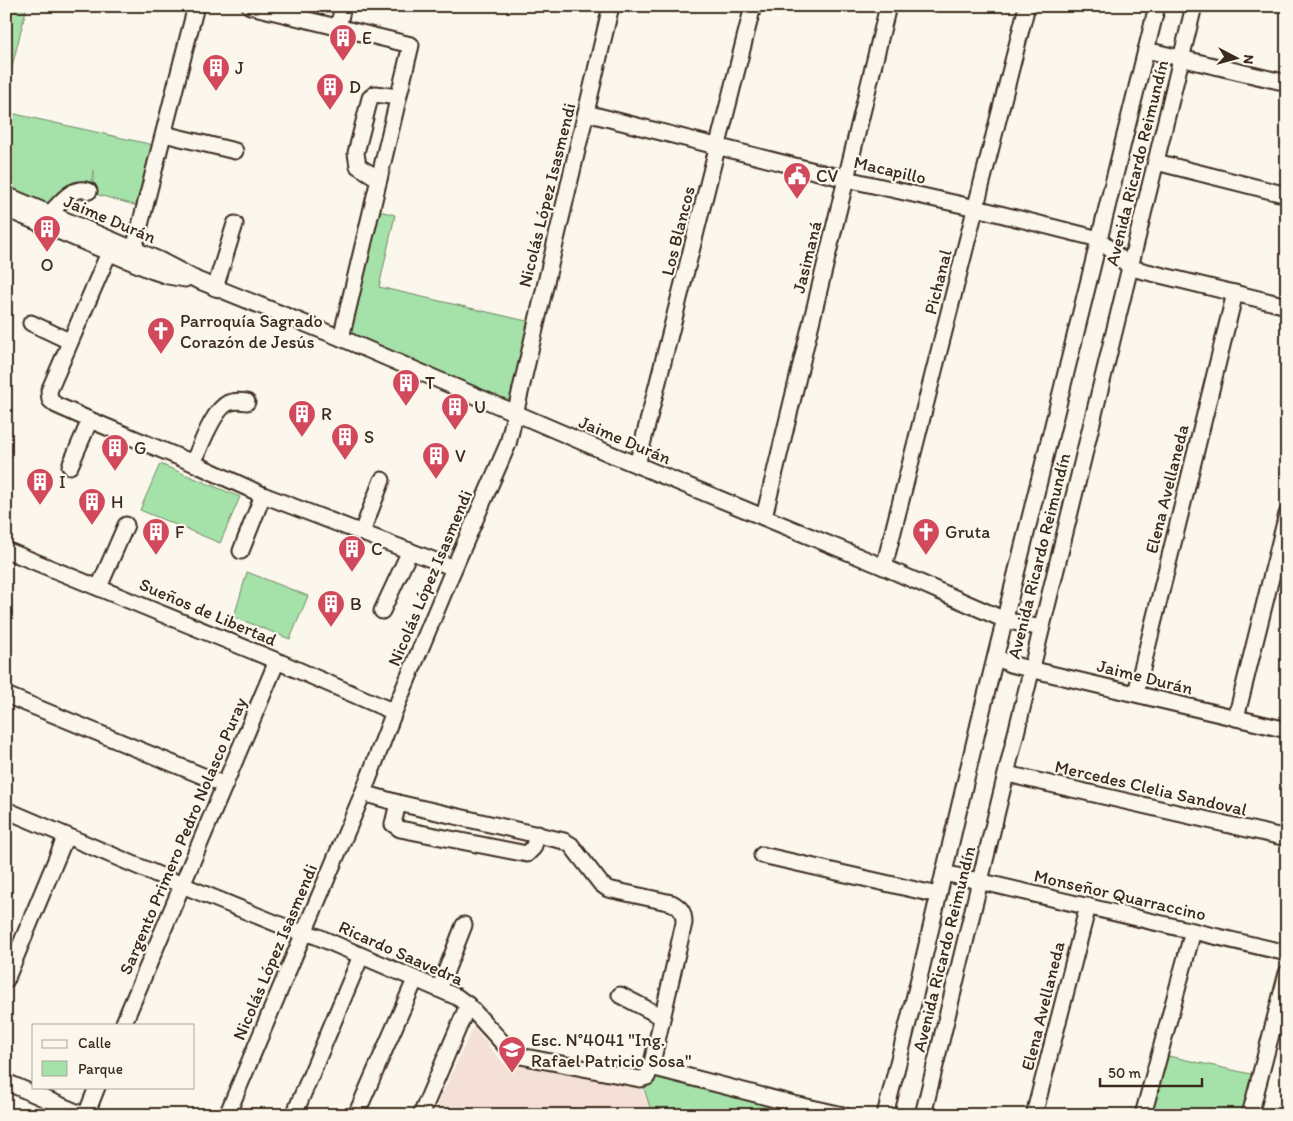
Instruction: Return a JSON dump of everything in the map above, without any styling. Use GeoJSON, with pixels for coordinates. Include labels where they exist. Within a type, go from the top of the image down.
{"type":"FeatureCollection","features":[{"type":"Feature","properties":{"kind":"street"},"geometry":{"type":"LineString","coordinates":[[134,249],[196,6]]}},
{"type":"Feature","properties":{"kind":"street"},"geometry":{"type":"LineString","coordinates":[[250,6],[411,45],[341,338]]}},
{"type":"Feature","properties":{"kind":"street"},"geometry":{"type":"LineString","coordinates":[[338,28],[343,6]]}},
{"type":"Feature","properties":{"kind":"street","name":"Nicolás López Isasmendi"},"geometry":{"type":"LineString","coordinates":[[227,1115],[363,793],[394,712],[454,568],[508,444],[514,412],[612,6]]}},
{"type":"Feature","properties":{"kind":"street","name":"Los Blancos"},"geometry":{"type":"LineString","coordinates":[[637,465],[754,6]]}},
{"type":"Feature","properties":{"kind":"street","name":"Jasimaná"},"geometry":{"type":"LineString","coordinates":[[764,517],[888,6]]}},
{"type":"Feature","properties":{"kind":"street","name":"Pichanal"},"geometry":{"type":"LineString","coordinates":[[884,567],[1026,6]]}},
{"type":"Feature","properties":{"kind":"street","name":"Avenida Ricardo Reimundín"},"geometry":{"type":"LineString","coordinates":[[885,1115],[1157,6]]}},
{"type":"Feature","properties":{"kind":"street","name":"Avenida Ricardo Reimundín"},"geometry":{"type":"LineString","coordinates":[[922,1115],[1194,6]]}},
{"type":"Feature","properties":{"kind":"street"},"geometry":{"type":"LineString","coordinates":[[1146,50],[1181,59],[1286,78]]}},
{"type":"Feature","properties":{"kind":"street"},"geometry":{"type":"LineString","coordinates":[[379,179],[358,166],[356,153],[370,98],[375,94],[398,97]]}},
{"type":"Feature","properties":{"kind":"street","name":"Macapillo"},"geometry":{"type":"LineString","coordinates":[[586,113],[846,179],[976,208],[1099,239]]}},
{"type":"Feature","properties":{"kind":"street"},"geometry":{"type":"LineString","coordinates":[[164,134],[235,151]]}},
{"type":"Feature","properties":{"kind":"street"},"geometry":{"type":"LineString","coordinates":[[1156,162],[1287,196]]}},
{"type":"Feature","properties":{"kind":"street"},"geometry":{"type":"LineString","coordinates":[[49,214],[72,192],[82,189],[89,191]]}},
{"type":"Feature","properties":{"kind":"street","name":"Jaime Durán"},"geometry":{"type":"LineString","coordinates":[[6,195],[49,214],[168,276],[196,280]]}},
{"type":"Feature","properties":{"kind":"street","name":"Jaime Durán"},"geometry":{"type":"LineString","coordinates":[[6,209],[111,247],[134,249],[196,280],[341,338],[1005,620],[1040,628]]}},
{"type":"Feature","properties":{"kind":"street"},"geometry":{"type":"LineString","coordinates":[[215,288],[235,224]]}},
{"type":"Feature","properties":{"kind":"street"},"geometry":{"type":"LineString","coordinates":[[1099,239],[1131,268],[1287,306]]}},
{"type":"Feature","properties":{"kind":"street"},"geometry":{"type":"LineString","coordinates":[[111,247],[49,391],[50,400],[56,405],[263,495],[454,568]]}},
{"type":"Feature","properties":{"kind":"street","name":"Elena Avellaneda"},"geometry":{"type":"LineString","coordinates":[[1136,693],[1235,293]]}},
{"type":"Feature","properties":{"kind":"street"},"geometry":{"type":"LineString","coordinates":[[31,323],[69,341]]}},
{"type":"Feature","properties":{"kind":"street"},"geometry":{"type":"LineString","coordinates":[[193,463],[217,412],[227,404],[238,401],[247,402]]}},
{"type":"Feature","properties":{"kind":"street"},"geometry":{"type":"LineString","coordinates":[[70,466],[90,420]]}},
{"type":"Feature","properties":{"kind":"street"},"geometry":{"type":"LineString","coordinates":[[362,532],[382,480]]}},
{"type":"Feature","properties":{"kind":"street"},"geometry":{"type":"LineString","coordinates":[[241,551],[263,495]]}},
{"type":"Feature","properties":{"kind":"street"},"geometry":{"type":"LineString","coordinates":[[1236,718],[1287,514]]}},
{"type":"Feature","properties":{"kind":"street"},"geometry":{"type":"LineString","coordinates":[[99,587],[126,525]]}},
{"type":"Feature","properties":{"kind":"street","name":"Sueños de Libertad"},"geometry":{"type":"LineString","coordinates":[[6,550],[99,587],[394,712]]}},
{"type":"Feature","properties":{"kind":"street"},"geometry":{"type":"LineString","coordinates":[[382,611],[410,551]]}},
{"type":"Feature","properties":{"kind":"street","name":"Jaime Durán"},"geometry":{"type":"LineString","coordinates":[[996,657],[1010,664],[1287,730]]}},
{"type":"Feature","properties":{"kind":"street","name":"Sargento Primero Pedro Nolasco Puray"},"geometry":{"type":"LineString","coordinates":[[123,1024],[276,661]]}},
{"type":"Feature","properties":{"kind":"street"},"geometry":{"type":"LineString","coordinates":[[6,694],[225,785]]}},
{"type":"Feature","properties":{"kind":"street","name":"Mercedes Clelia Sandoval"},"geometry":{"type":"LineString","coordinates":[[1006,774],[1287,838]]}},
{"type":"Feature","properties":{"kind":"street"},"geometry":{"type":"LineString","coordinates":[[363,793],[398,803],[564,841],[571,845],[601,884],[608,888],[672,903],[679,907],[684,913],[684,923],[651,1066],[843,1115]]}},
{"type":"Feature","properties":{"kind":"street"},"geometry":{"type":"LineString","coordinates":[[398,803],[393,824],[400,829],[527,854],[533,848],[538,834]]}},
{"type":"Feature","properties":{"kind":"street","name":"Ricardo Saavedra"},"geometry":{"type":"LineString","coordinates":[[6,810],[182,885],[302,934],[316,936],[439,989],[468,1005],[511,1052],[520,1056],[640,1079],[647,1077],[651,1066]]}},
{"type":"Feature","properties":{"kind":"street"},"geometry":{"type":"LineString","coordinates":[[6,980],[66,836]]}},
{"type":"Feature","properties":{"kind":"street"},"geometry":{"type":"LineString","coordinates":[[762,855],[938,895]]}},
{"type":"Feature","properties":{"kind":"street","name":"Monseñor Quarraccino"},"geometry":{"type":"LineString","coordinates":[[944,873],[1287,953]]}},
{"type":"Feature","properties":{"kind":"street","name":"Elena Avellaneda"},"geometry":{"type":"LineString","coordinates":[[1034,1115],[1088,906]]}},
{"type":"Feature","properties":{"kind":"street"},"geometry":{"type":"LineString","coordinates":[[439,989],[464,925]]}},
{"type":"Feature","properties":{"kind":"street"},"geometry":{"type":"LineString","coordinates":[[1143,1115],[1193,931]]}},
{"type":"Feature","properties":{"kind":"street"},"geometry":{"type":"LineString","coordinates":[[294,1115],[362,956]]}},
{"type":"Feature","properties":{"kind":"street"},"geometry":{"type":"LineString","coordinates":[[1250,1115],[1287,973]]}},
{"type":"Feature","properties":{"kind":"street"},"geometry":{"type":"LineString","coordinates":[[356,1115],[415,980]]}},
{"type":"Feature","properties":{"kind":"street"},"geometry":{"type":"LineString","coordinates":[[620,995],[662,1017]]}},
{"type":"Feature","properties":{"kind":"street"},"geometry":{"type":"LineString","coordinates":[[421,1115],[468,1005]]}},
{"type":"Feature","properties":{"kind":"street"},"geometry":{"type":"LineString","coordinates":[[6,1082],[84,1115],[97,1088]]}},
{"type":"Feature","properties":{"kind":"shaded area","name":"Esc. N°4041 \"Ing. Rafael Patricio Sosa\""},"geometry":{"type":"Polygon","coordinates":[[[473,1027],[504,1064],[639,1084],[650,1107],[648,1115],[433,1115],[473,1027]]]}},
{"type":"Feature","properties":{"kind":"green space"},"geometry":{"type":"Polygon","coordinates":[[[6,6],[27,6],[6,91],[6,6]]]}},
{"type":"Feature","properties":{"kind":"green space"},"geometry":{"type":"Polygon","coordinates":[[[6,112],[158,146],[145,208],[92,193],[94,170],[89,191],[49,214],[6,195],[6,112]]]}},
{"type":"Feature","properties":{"kind":"green space"},"geometry":{"type":"Polygon","coordinates":[[[372,209],[395,215],[379,287],[535,323],[514,412],[345,340],[372,209]]]}},
{"type":"Feature","properties":{"kind":"green space"},"geometry":{"type":"Polygon","coordinates":[[[160,464],[240,497],[220,543],[140,510],[160,464]]]}},
{"type":"Feature","properties":{"kind":"green space"},"geometry":{"type":"Polygon","coordinates":[[[247,572],[308,596],[290,639],[234,617],[247,572]]]}},
{"type":"Feature","properties":{"kind":"green space"},"geometry":{"type":"Polygon","coordinates":[[[1159,1054],[1260,1076],[1250,1115],[1143,1115],[1159,1054]]]}},
{"type":"Feature","properties":{"kind":"green space"},"geometry":{"type":"Polygon","coordinates":[[[651,1067],[794,1104],[791,1115],[648,1115],[650,1107],[642,1083],[651,1067]]]}},
{"type":"Feature","properties":{"kind":"place","name":"E"},"geometry":{"type":"Point","coordinates":[343,62]}},
{"type":"Feature","properties":{"kind":"place","name":"J"},"geometry":{"type":"Point","coordinates":[216,92]}},
{"type":"Feature","properties":{"kind":"place","name":"D"},"geometry":{"type":"Point","coordinates":[330,111]}},
{"type":"Feature","properties":{"kind":"place","name":"CV"},"geometry":{"type":"Point","coordinates":[797,200]}},
{"type":"Feature","properties":{"kind":"place","name":"O"},"geometry":{"type":"Point","coordinates":[47,253]}},
{"type":"Feature","properties":{"kind":"place","name":"Parroquía Sagrado Corazón de Jesús"},"geometry":{"type":"Point","coordinates":[161,355]}},
{"type":"Feature","properties":{"kind":"place","name":"T"},"geometry":{"type":"Point","coordinates":[406,407]}},
{"type":"Feature","properties":{"kind":"place","name":"U"},"geometry":{"type":"Point","coordinates":[455,431]}},
{"type":"Feature","properties":{"kind":"place","name":"R"},"geometry":{"type":"Point","coordinates":[302,438]}},
{"type":"Feature","properties":{"kind":"place","name":"S"},"geometry":{"type":"Point","coordinates":[345,461]}},
{"type":"Feature","properties":{"kind":"place","name":"G"},"geometry":{"type":"Point","coordinates":[115,472]}},
{"type":"Feature","properties":{"kind":"place","name":"V"},"geometry":{"type":"Point","coordinates":[436,480]}},
{"type":"Feature","properties":{"kind":"place","name":"I"},"geometry":{"type":"Point","coordinates":[40,506]}},
{"type":"Feature","properties":{"kind":"place","name":"H"},"geometry":{"type":"Point","coordinates":[92,526]}},
{"type":"Feature","properties":{"kind":"place","name":"F"},"geometry":{"type":"Point","coordinates":[156,556]}},
{"type":"Feature","properties":{"kind":"place","name":"Gruta"},"geometry":{"type":"Point","coordinates":[926,556]}},
{"type":"Feature","properties":{"kind":"place","name":"C"},"geometry":{"type":"Point","coordinates":[352,573]}},
{"type":"Feature","properties":{"kind":"place","name":"B"},"geometry":{"type":"Point","coordinates":[331,628]}},
{"type":"Feature","properties":{"kind":"place","name":"Esc. N°4041 \"Ing. Rafael Patricio Sosa\""},"geometry":{"type":"Point","coordinates":[512,1074]}}]}
